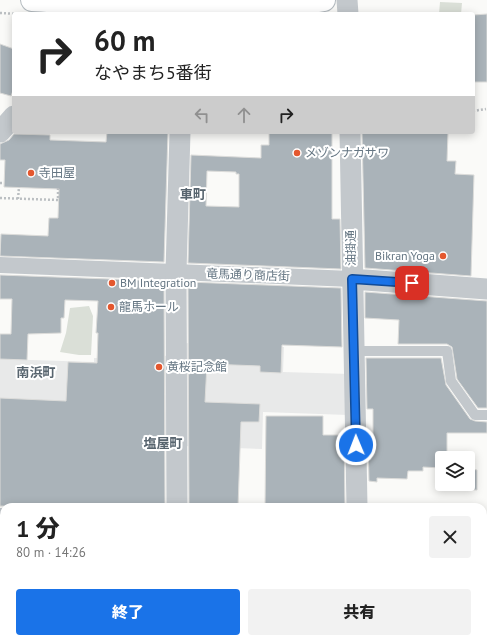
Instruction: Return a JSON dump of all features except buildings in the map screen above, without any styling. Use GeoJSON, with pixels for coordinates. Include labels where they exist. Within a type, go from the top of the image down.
{"type":"FeatureCollection","features":[{"type":"Feature","properties":{"kind":"main road"},"geometry":{"type":"LineString","coordinates":[[32,0],[62,5],[182,11],[261,9],[324,0]]}},
{"type":"Feature","properties":{"kind":"street"},"geometry":{"type":"LineString","coordinates":[[348,0],[348,12]]}},
{"type":"Feature","properties":{"kind":"street"},"geometry":{"type":"LineString","coordinates":[[0,132],[12,118]]}},
{"type":"Feature","properties":{"kind":"street"},"geometry":{"type":"LineString","coordinates":[[177,503],[176,272],[180,134]]}},
{"type":"Feature","properties":{"kind":"street","name":"油掛通"},"geometry":{"type":"LineString","coordinates":[[350,134],[357,503]]}},
{"type":"Feature","properties":{"kind":"street","name":"竜馬通り商店街"},"geometry":{"type":"LineString","coordinates":[[0,265],[352,279]]}},
{"type":"Feature","properties":{"kind":"street"},"geometry":{"type":"LineString","coordinates":[[352,279],[487,289]]}},
{"type":"Feature","properties":{"kind":"lane"},"geometry":{"type":"LineString","coordinates":[[354,351],[447,351],[451,381],[474,415],[487,415]]}},
{"type":"Feature","properties":{"kind":"path"},"geometry":{"type":"LineString","coordinates":[[1,13],[12,14]]}},
{"type":"Feature","properties":{"kind":"path"},"geometry":{"type":"LineString","coordinates":[[475,111],[486,109]]}},
{"type":"Feature","properties":{"kind":"path"},"geometry":{"type":"LineString","coordinates":[[18,199],[19,187]]}},
{"type":"Feature","properties":{"kind":"path"},"geometry":{"type":"LineString","coordinates":[[0,198],[58,200],[58,188]]}},
{"type":"Feature","properties":{"kind":"shaded area"},"geometry":{"type":"Polygon","coordinates":[[[440,2],[462,3],[461,12],[439,12],[440,2]]]}},
{"type":"Feature","properties":{"kind":"shaded area"},"geometry":{"type":"Polygon","coordinates":[[[89,306],[93,316],[91,355],[60,352],[66,333],[70,308],[89,306]]]}},
{"type":"Feature","properties":{"kind":"shaded area"},"geometry":{"type":"Polygon","coordinates":[[[185,343],[284,347],[283,372],[350,374],[348,415],[263,412],[262,449],[182,446],[185,343]]]}},
{"type":"Feature","properties":{"kind":"shaded area"},"geometry":{"type":"Polygon","coordinates":[[[116,355],[173,356],[170,451],[90,448],[0,464],[0,359],[94,362],[94,358],[115,358],[116,355]]]}},
{"type":"Feature","properties":{"kind":"place","name":"メゾンナガサワ"},"geometry":{"type":"Point","coordinates":[297,153]}},
{"type":"Feature","properties":{"kind":"place","name":"寺田屋"},"geometry":{"type":"Point","coordinates":[31,173]}},
{"type":"Feature","properties":{"kind":"place","name":"Bikran Yoga"},"geometry":{"type":"Point","coordinates":[443,256]}},
{"type":"Feature","properties":{"kind":"place","name":"BM Integration"},"geometry":{"type":"Point","coordinates":[112,283]}},
{"type":"Feature","properties":{"kind":"place","name":"龍馬ホール"},"geometry":{"type":"Point","coordinates":[111,307]}},
{"type":"Feature","properties":{"kind":"place","name":"黄桜記念館"},"geometry":{"type":"Point","coordinates":[159,367]}},
{"type":"Feature","properties":{"kind":"district","name":"車町"},"geometry":{"type":"Point","coordinates":[193,194]}},
{"type":"Feature","properties":{"kind":"district","name":"南浜町"},"geometry":{"type":"Point","coordinates":[36,372]}},
{"type":"Feature","properties":{"kind":"district","name":"塩屋町"},"geometry":{"type":"Point","coordinates":[163,443]}},
{"type":"Feature","properties":{"kind":"route"},"geometry":{"type":"LineString","coordinates":[[356,445],[352,279],[412,283]]}}]}
